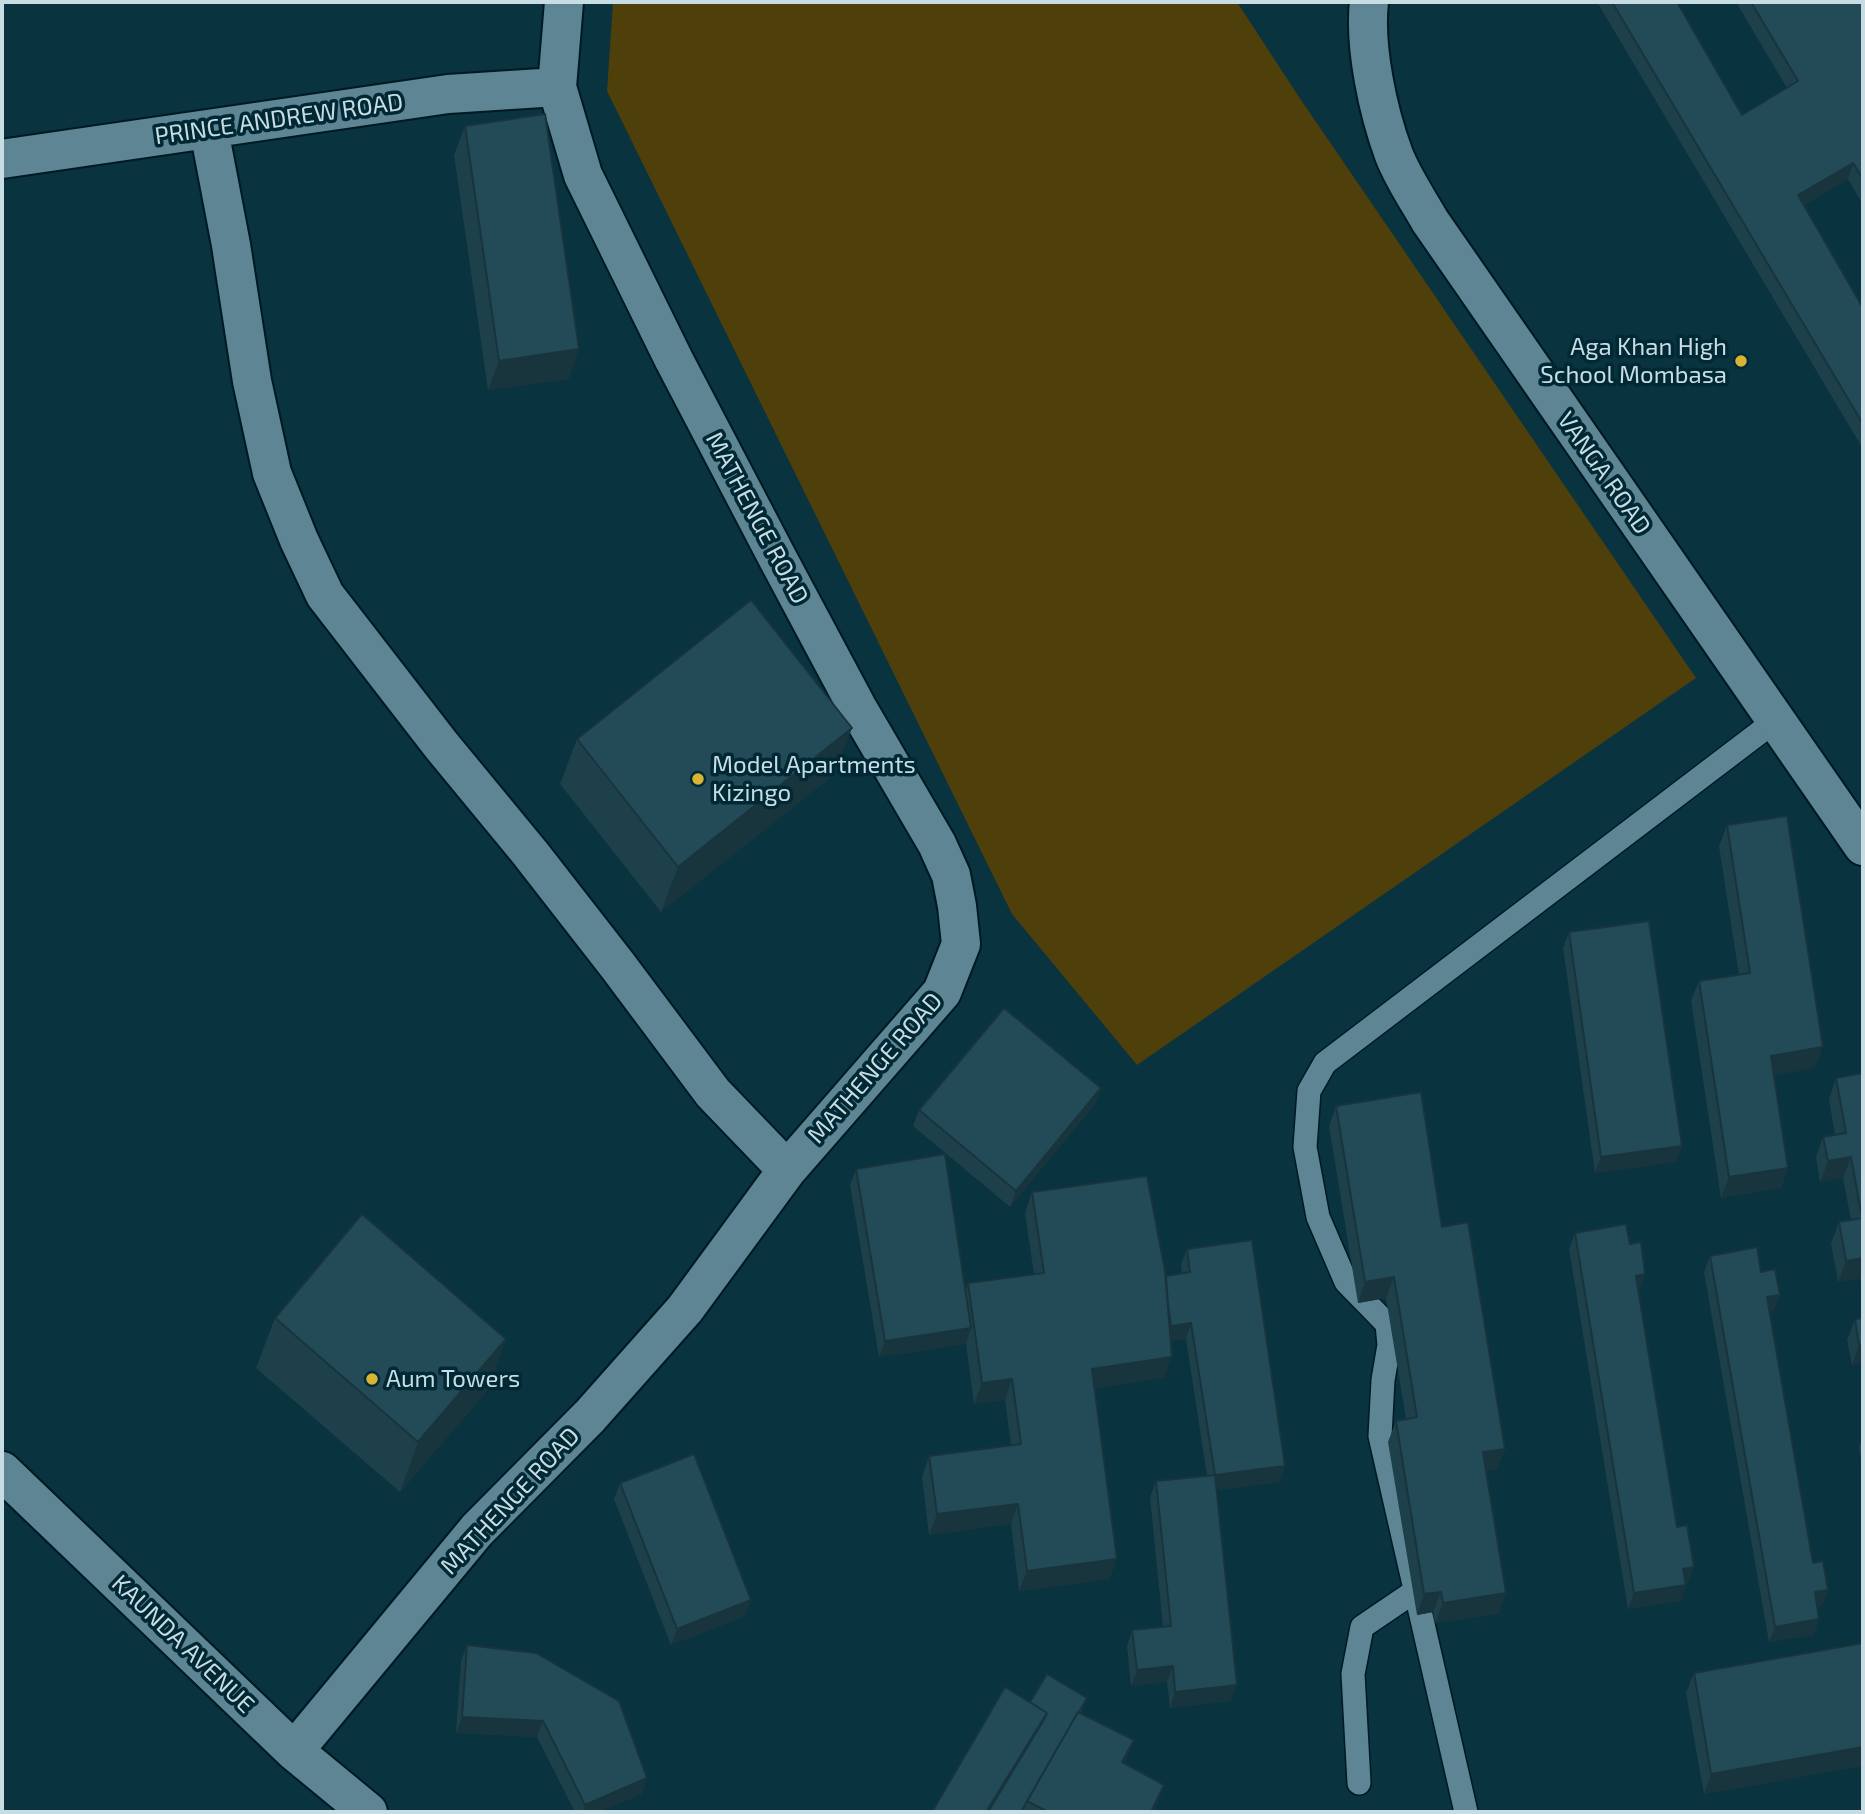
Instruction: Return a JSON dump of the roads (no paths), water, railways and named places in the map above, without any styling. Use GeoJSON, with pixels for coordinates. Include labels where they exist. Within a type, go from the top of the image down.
{"type":"FeatureCollection","features":[{"type":"Feature","properties":{"kind":"street","name":"MATHENGE ROAD"},"geometry":{"type":"LineString","coordinates":[[295,1751],[477,1530],[590,1416],[685,1309],[787,1170],[943,992],[961,944],[950,875],[937,844],[858,707],[778,559],[674,360],[583,175],[557,87],[564,2]]}},
{"type":"Feature","properties":{"kind":"street","name":"VANGA ROAD"},"geometry":{"type":"LineString","coordinates":[[1369,2],[1367,14],[1374,88],[1394,156],[1430,221],[1863,846]]}},
{"type":"Feature","properties":{"kind":"street","name":"PRINCE ANDREW ROAD"},"geometry":{"type":"LineString","coordinates":[[2,159],[448,94],[557,87]]}},
{"type":"Feature","properties":{"kind":"street"},"geometry":{"type":"LineString","coordinates":[[209,130],[232,245],[252,382],[272,473],[325,595],[441,745],[530,853],[713,1093],[787,1170]]}},
{"type":"Feature","properties":{"kind":"street","name":"KAUNDA AVENUE"},"geometry":{"type":"LineString","coordinates":[[2,1471],[295,1751],[368,1812]]}},
{"type":"Feature","properties":{"kind":"lane"},"geometry":{"type":"LineString","coordinates":[[1466,1812],[1380,1436],[1383,1380],[1389,1345],[1387,1324],[1346,1282],[1318,1217],[1305,1147],[1309,1091],[1325,1063],[1776,720]]}},
{"type":"Feature","properties":{"kind":"lane"},"geometry":{"type":"LineString","coordinates":[[1360,1783],[1353,1674],[1362,1627],[1415,1591]]}},
{"type":"Feature","properties":{"kind":"place","name":"Aga Khan High School Mombasa"},"geometry":{"type":"Point","coordinates":[1741,361]}},
{"type":"Feature","properties":{"kind":"place","name":"Model Apartments Kizingo"},"geometry":{"type":"Point","coordinates":[698,779]}},
{"type":"Feature","properties":{"kind":"place","name":"Aum Towers"},"geometry":{"type":"Point","coordinates":[372,1379]}}]}
